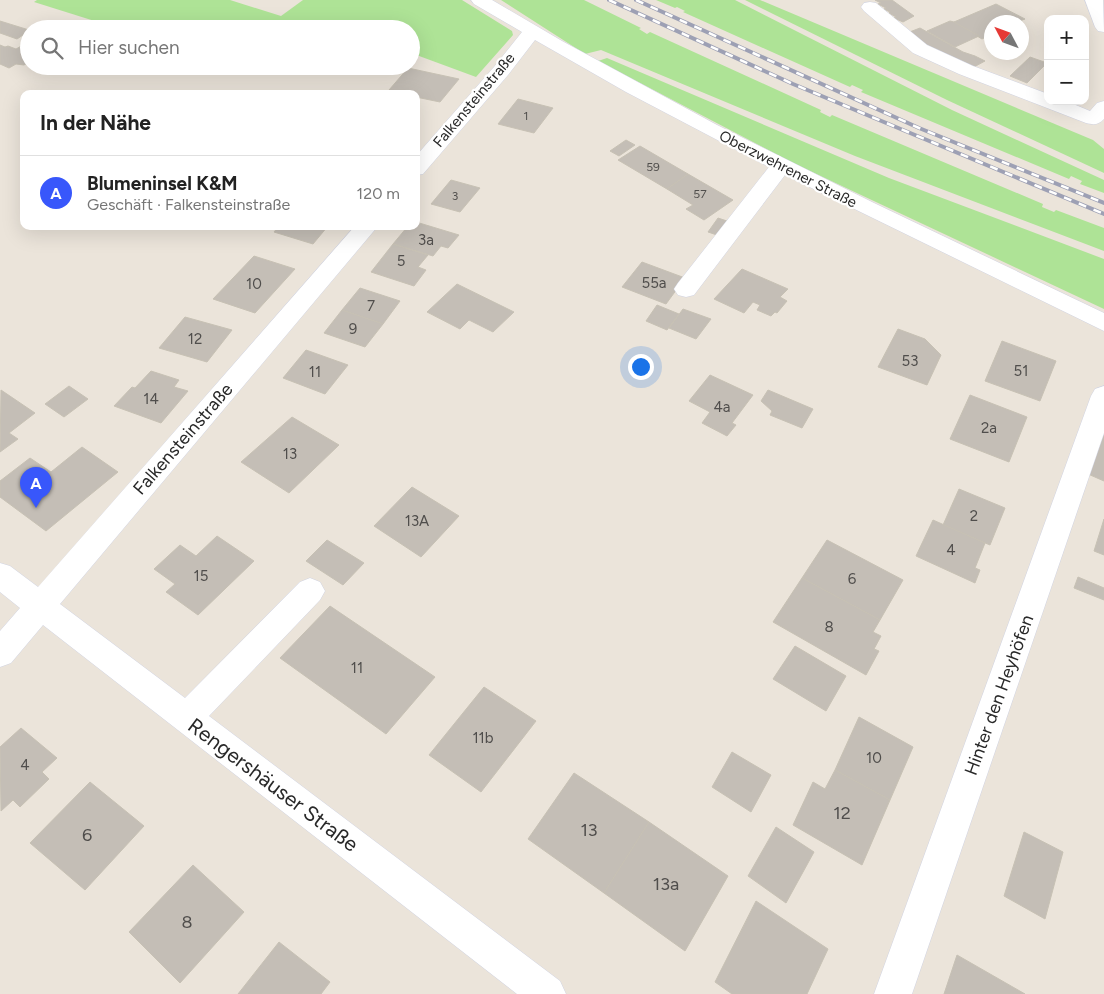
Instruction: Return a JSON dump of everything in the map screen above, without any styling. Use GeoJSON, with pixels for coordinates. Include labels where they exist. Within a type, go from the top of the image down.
{"type":"FeatureCollection","features":[{"type":"Feature","properties":{"kind":"street","name":"Oberzwehrener Straße"},"geometry":{"type":"LineString","coordinates":[[480,0],[686,116],[781,166],[1104,323]]}},
{"type":"Feature","properties":{"kind":"street"},"geometry":{"type":"LineString","coordinates":[[1094,0],[1104,27]]}},
{"type":"Feature","properties":{"kind":"street"},"geometry":{"type":"LineString","coordinates":[[870,7],[920,49],[966,70],[1044,99]]}},
{"type":"Feature","properties":{"kind":"street","name":"Falkensteinstraße"},"geometry":{"type":"LineString","coordinates":[[420,164],[501,71],[532,31]]}},
{"type":"Feature","properties":{"kind":"street"},"geometry":{"type":"LineString","coordinates":[[1065,105],[1098,113]]}},
{"type":"Feature","properties":{"kind":"street"},"geometry":{"type":"LineString","coordinates":[[686,289],[781,166]]}},
{"type":"Feature","properties":{"kind":"street","name":"Falkensteinstraße"},"geometry":{"type":"LineString","coordinates":[[0,653],[364,230]]}},
{"type":"Feature","properties":{"kind":"street","name":"Hinter den Heyhöfen"},"geometry":{"type":"LineString","coordinates":[[893,994],[1104,396]]}},
{"type":"Feature","properties":{"kind":"street","name":"Rengershäuser Straße"},"geometry":{"type":"LineString","coordinates":[[0,576],[547,994]]}},
{"type":"Feature","properties":{"kind":"street"},"geometry":{"type":"LineString","coordinates":[[186,718],[310,591]]}},
{"type":"Feature","properties":{"kind":"green space"},"geometry":{"type":"Polygon","coordinates":[[[37,0],[230,0],[281,16],[303,0],[462,0],[512,31],[513,35],[476,77],[420,56],[420,20],[91,20],[34,2],[37,0]]]}},
{"type":"Feature","properties":{"kind":"green space"},"geometry":{"type":"Polygon","coordinates":[[[501,0],[584,0],[641,28],[639,29],[647,34],[650,32],[821,110],[820,112],[830,117],[832,115],[1043,204],[1042,207],[1054,212],[1056,210],[1104,228],[1104,251],[855,156],[601,50],[585,54],[501,0]]]}},
{"type":"Feature","properties":{"kind":"green space"},"geometry":{"type":"Polygon","coordinates":[[[656,0],[735,0],[952,110],[1104,180],[1104,193],[1080,184],[1082,181],[1071,176],[1069,179],[861,92],[863,90],[852,85],[850,87],[683,12],[685,11],[677,7],[675,8],[656,0]]]}},
{"type":"Feature","properties":{"kind":"green space"},"geometry":{"type":"Polygon","coordinates":[[[745,0],[760,0],[1093,140],[1104,149],[1104,173],[947,100],[745,0]]]}},
{"type":"Feature","properties":{"kind":"green space"},"geometry":{"type":"Polygon","coordinates":[[[607,58],[889,178],[1104,259],[1104,309],[795,164],[598,61],[607,58]]]}},
{"type":"Feature","properties":{"kind":"building"},"geometry":{"type":"Polygon","coordinates":[[[875,0],[892,0],[914,16],[903,22],[894,18],[896,17],[875,0]]]}},
{"type":"Feature","properties":{"kind":"building"},"geometry":{"type":"Polygon","coordinates":[[[996,4],[1017,15],[984,15],[984,38],[982,39],[954,22],[996,4]]]}},
{"type":"Feature","properties":{"kind":"building"},"geometry":{"type":"Polygon","coordinates":[[[0,21],[20,27],[20,37],[17,39],[0,33],[0,21]]]}},
{"type":"Feature","properties":{"kind":"building"},"geometry":{"type":"Polygon","coordinates":[[[950,21],[979,36],[955,47],[927,31],[950,21]]]}},
{"type":"Feature","properties":{"kind":"building"},"geometry":{"type":"Polygon","coordinates":[[[920,28],[963,52],[985,61],[972,68],[951,59],[907,33],[920,28]]]}},
{"type":"Feature","properties":{"kind":"building"},"geometry":{"type":"Polygon","coordinates":[[[0,45],[16,49],[20,47],[20,64],[16,64],[9,68],[0,64],[0,45]]]}},
{"type":"Feature","properties":{"kind":"building"},"geometry":{"type":"Polygon","coordinates":[[[1029,58],[1044,62],[1044,66],[1027,83],[1010,76],[1029,60],[1029,58]]]}},
{"type":"Feature","properties":{"kind":"building"},"geometry":{"type":"Polygon","coordinates":[[[420,71],[459,79],[440,102],[420,98],[420,90],[389,90],[402,75],[420,75],[420,71]]]}},
{"type":"Feature","properties":{"kind":"building"},"geometry":{"type":"Polygon","coordinates":[[[518,99],[553,108],[534,133],[498,124],[518,99]]]}},
{"type":"Feature","properties":{"kind":"building"},"geometry":{"type":"Polygon","coordinates":[[[626,140],[635,145],[619,156],[610,151],[626,140]]]}},
{"type":"Feature","properties":{"kind":"building"},"geometry":{"type":"Polygon","coordinates":[[[640,146],[688,174],[667,189],[618,160],[640,146]]]}},
{"type":"Feature","properties":{"kind":"building"},"geometry":{"type":"Polygon","coordinates":[[[688,174],[733,200],[704,220],[686,209],[693,205],[667,189],[688,174]]]}},
{"type":"Feature","properties":{"kind":"building"},"geometry":{"type":"Polygon","coordinates":[[[451,180],[480,188],[460,212],[431,204],[451,180]]]}},
{"type":"Feature","properties":{"kind":"building"},"geometry":{"type":"Polygon","coordinates":[[[718,218],[730,222],[720,236],[708,232],[718,218]]]}},
{"type":"Feature","properties":{"kind":"building"},"geometry":{"type":"Polygon","coordinates":[[[420,223],[459,235],[448,248],[441,246],[433,256],[393,244],[405,230],[420,230],[420,223]]]}},
{"type":"Feature","properties":{"kind":"building"},"geometry":{"type":"Polygon","coordinates":[[[276,230],[325,230],[313,244],[274,232],[276,230]]]}},
{"type":"Feature","properties":{"kind":"building"},"geometry":{"type":"Polygon","coordinates":[[[393,244],[428,255],[418,267],[426,270],[414,286],[371,272],[393,244]]]}},
{"type":"Feature","properties":{"kind":"building"},"geometry":{"type":"Polygon","coordinates":[[[254,256],[295,269],[255,313],[213,299],[254,256]]]}},
{"type":"Feature","properties":{"kind":"building"},"geometry":{"type":"Polygon","coordinates":[[[642,262],[685,278],[666,304],[622,287],[642,262]]]}},
{"type":"Feature","properties":{"kind":"building"},"geometry":{"type":"Polygon","coordinates":[[[742,269],[788,289],[780,297],[787,301],[777,313],[775,312],[771,316],[757,310],[760,305],[753,302],[744,313],[714,299],[742,269]]]}},
{"type":"Feature","properties":{"kind":"building"},"geometry":{"type":"Polygon","coordinates":[[[457,284],[514,312],[493,332],[469,320],[460,329],[427,312],[457,284]]]}},
{"type":"Feature","properties":{"kind":"building"},"geometry":{"type":"Polygon","coordinates":[[[360,288],[400,301],[383,324],[342,310],[360,288]]]}},
{"type":"Feature","properties":{"kind":"building"},"geometry":{"type":"Polygon","coordinates":[[[657,305],[679,314],[667,330],[646,321],[657,305]]]}},
{"type":"Feature","properties":{"kind":"building"},"geometry":{"type":"Polygon","coordinates":[[[683,309],[711,319],[696,339],[669,328],[683,309]]]}},
{"type":"Feature","properties":{"kind":"building"},"geometry":{"type":"Polygon","coordinates":[[[342,310],[383,324],[365,347],[324,333],[342,310]]]}},
{"type":"Feature","properties":{"kind":"building"},"geometry":{"type":"Polygon","coordinates":[[[185,317],[232,330],[207,362],[159,348],[185,317]]]}},
{"type":"Feature","properties":{"kind":"building"},"geometry":{"type":"Polygon","coordinates":[[[898,329],[925,339],[941,355],[927,385],[878,367],[898,329]]]}},
{"type":"Feature","properties":{"kind":"building"},"geometry":{"type":"Polygon","coordinates":[[[1002,341],[1056,361],[1040,401],[985,381],[1002,341]]]}},
{"type":"Feature","properties":{"kind":"building"},"geometry":{"type":"Polygon","coordinates":[[[306,350],[348,365],[325,394],[283,378],[306,350]]]}},
{"type":"Feature","properties":{"kind":"building"},"geometry":{"type":"Polygon","coordinates":[[[151,371],[179,380],[174,387],[188,391],[161,423],[114,406],[151,371]]]}},
{"type":"Feature","properties":{"kind":"building"},"geometry":{"type":"Polygon","coordinates":[[[710,375],[753,395],[732,423],[736,425],[727,436],[702,423],[710,412],[689,401],[710,375]]]}},
{"type":"Feature","properties":{"kind":"building"},"geometry":{"type":"Polygon","coordinates":[[[69,386],[88,399],[64,417],[45,404],[69,386]]]}},
{"type":"Feature","properties":{"kind":"building"},"geometry":{"type":"Polygon","coordinates":[[[1,390],[35,413],[9,433],[18,439],[0,452],[1,390]]]}},
{"type":"Feature","properties":{"kind":"building"},"geometry":{"type":"Polygon","coordinates":[[[768,390],[813,409],[802,428],[770,415],[772,411],[761,401],[768,390]]]}},
{"type":"Feature","properties":{"kind":"building"},"geometry":{"type":"Polygon","coordinates":[[[970,395],[1027,417],[1009,462],[950,439],[970,395]]]}},
{"type":"Feature","properties":{"kind":"building"},"geometry":{"type":"Polygon","coordinates":[[[292,417],[339,445],[289,493],[241,462],[292,417]]]}},
{"type":"Feature","properties":{"kind":"building"},"geometry":{"type":"Polygon","coordinates":[[[1104,428],[1104,481],[1088,474],[1104,428]]]}},
{"type":"Feature","properties":{"kind":"building"},"geometry":{"type":"Polygon","coordinates":[[[82,447],[118,472],[46,531],[0,497],[0,481],[30,458],[51,472],[82,447]]]}},
{"type":"Feature","properties":{"kind":"building"},"geometry":{"type":"Polygon","coordinates":[[[412,487],[459,516],[421,557],[374,526],[412,487]]]}},
{"type":"Feature","properties":{"kind":"building"},"geometry":{"type":"Polygon","coordinates":[[[959,489],[1005,508],[990,545],[943,525],[959,489]]]}},
{"type":"Feature","properties":{"kind":"building"},"geometry":{"type":"Polygon","coordinates":[[[1104,519],[1104,555],[1094,551],[1104,519]]]}},
{"type":"Feature","properties":{"kind":"building"},"geometry":{"type":"Polygon","coordinates":[[[933,520],[985,543],[975,568],[980,570],[975,583],[916,556],[933,520]]]}},
{"type":"Feature","properties":{"kind":"building"},"geometry":{"type":"Polygon","coordinates":[[[217,536],[254,561],[198,615],[166,592],[175,584],[154,569],[180,545],[196,556],[217,536]]]}},
{"type":"Feature","properties":{"kind":"building"},"geometry":{"type":"Polygon","coordinates":[[[327,540],[364,563],[343,585],[306,561],[327,540]]]}},
{"type":"Feature","properties":{"kind":"building"},"geometry":{"type":"Polygon","coordinates":[[[827,540],[903,580],[880,620],[802,578],[827,540]]]}},
{"type":"Feature","properties":{"kind":"building"},"geometry":{"type":"Polygon","coordinates":[[[1078,577],[1104,588],[1104,600],[1074,588],[1078,577]]]}},
{"type":"Feature","properties":{"kind":"building"},"geometry":{"type":"Polygon","coordinates":[[[802,578],[880,620],[873,632],[881,636],[874,649],[879,651],[866,675],[773,622],[802,578]]]}},
{"type":"Feature","properties":{"kind":"building"},"geometry":{"type":"Polygon","coordinates":[[[330,606],[435,677],[386,734],[280,658],[330,606]]]}},
{"type":"Feature","properties":{"kind":"building"},"geometry":{"type":"Polygon","coordinates":[[[795,646],[846,676],[826,711],[773,679],[795,646]]]}},
{"type":"Feature","properties":{"kind":"building"},"geometry":{"type":"Polygon","coordinates":[[[484,687],[536,721],[481,792],[429,755],[484,687]]]}},
{"type":"Feature","properties":{"kind":"building"},"geometry":{"type":"Polygon","coordinates":[[[859,717],[913,747],[890,800],[835,770],[859,717]]]}},
{"type":"Feature","properties":{"kind":"building"},"geometry":{"type":"Polygon","coordinates":[[[21,728],[57,758],[42,772],[49,779],[20,807],[13,800],[1,811],[0,747],[21,728]]]}},
{"type":"Feature","properties":{"kind":"building"},"geometry":{"type":"Polygon","coordinates":[[[732,752],[771,775],[751,812],[712,787],[732,752]]]}},
{"type":"Feature","properties":{"kind":"building"},"geometry":{"type":"Polygon","coordinates":[[[835,770],[890,800],[862,865],[793,825],[813,782],[825,789],[835,770]]]}},
{"type":"Feature","properties":{"kind":"building"},"geometry":{"type":"Polygon","coordinates":[[[574,773],[649,822],[604,893],[528,839],[574,773]]]}},
{"type":"Feature","properties":{"kind":"building"},"geometry":{"type":"Polygon","coordinates":[[[90,782],[144,826],[85,890],[30,843],[90,782]]]}},
{"type":"Feature","properties":{"kind":"building"},"geometry":{"type":"Polygon","coordinates":[[[649,822],[728,876],[685,951],[604,893],[649,822]]]}},
{"type":"Feature","properties":{"kind":"building"},"geometry":{"type":"Polygon","coordinates":[[[776,827],[814,852],[786,903],[748,876],[776,827]]]}},
{"type":"Feature","properties":{"kind":"building"},"geometry":{"type":"Polygon","coordinates":[[[1024,832],[1063,852],[1045,919],[1004,896],[1024,832]]]}},
{"type":"Feature","properties":{"kind":"building"},"geometry":{"type":"Polygon","coordinates":[[[193,865],[244,912],[180,983],[129,932],[193,865]]]}},
{"type":"Feature","properties":{"kind":"building"},"geometry":{"type":"Polygon","coordinates":[[[756,901],[828,949],[807,994],[732,994],[715,982],[756,901]]]}},
{"type":"Feature","properties":{"kind":"building"},"geometry":{"type":"Polygon","coordinates":[[[279,942],[330,982],[321,994],[238,994],[279,942]]]}},
{"type":"Feature","properties":{"kind":"building"},"geometry":{"type":"Polygon","coordinates":[[[957,955],[1025,994],[944,994],[957,955]]]}},
{"type":"Feature","properties":{"kind":"railway"},"geometry":{"type":"LineString","coordinates":[[609,0],[793,84],[1104,214]]}},
{"type":"Feature","properties":{"kind":"railway"},"geometry":{"type":"LineString","coordinates":[[636,0],[919,128],[1104,203]]}},
{"type":"Feature","properties":{"kind":"place","name":"Blumeninsel K&M"},"geometry":{"type":"Point","coordinates":[36,508]}}]}
